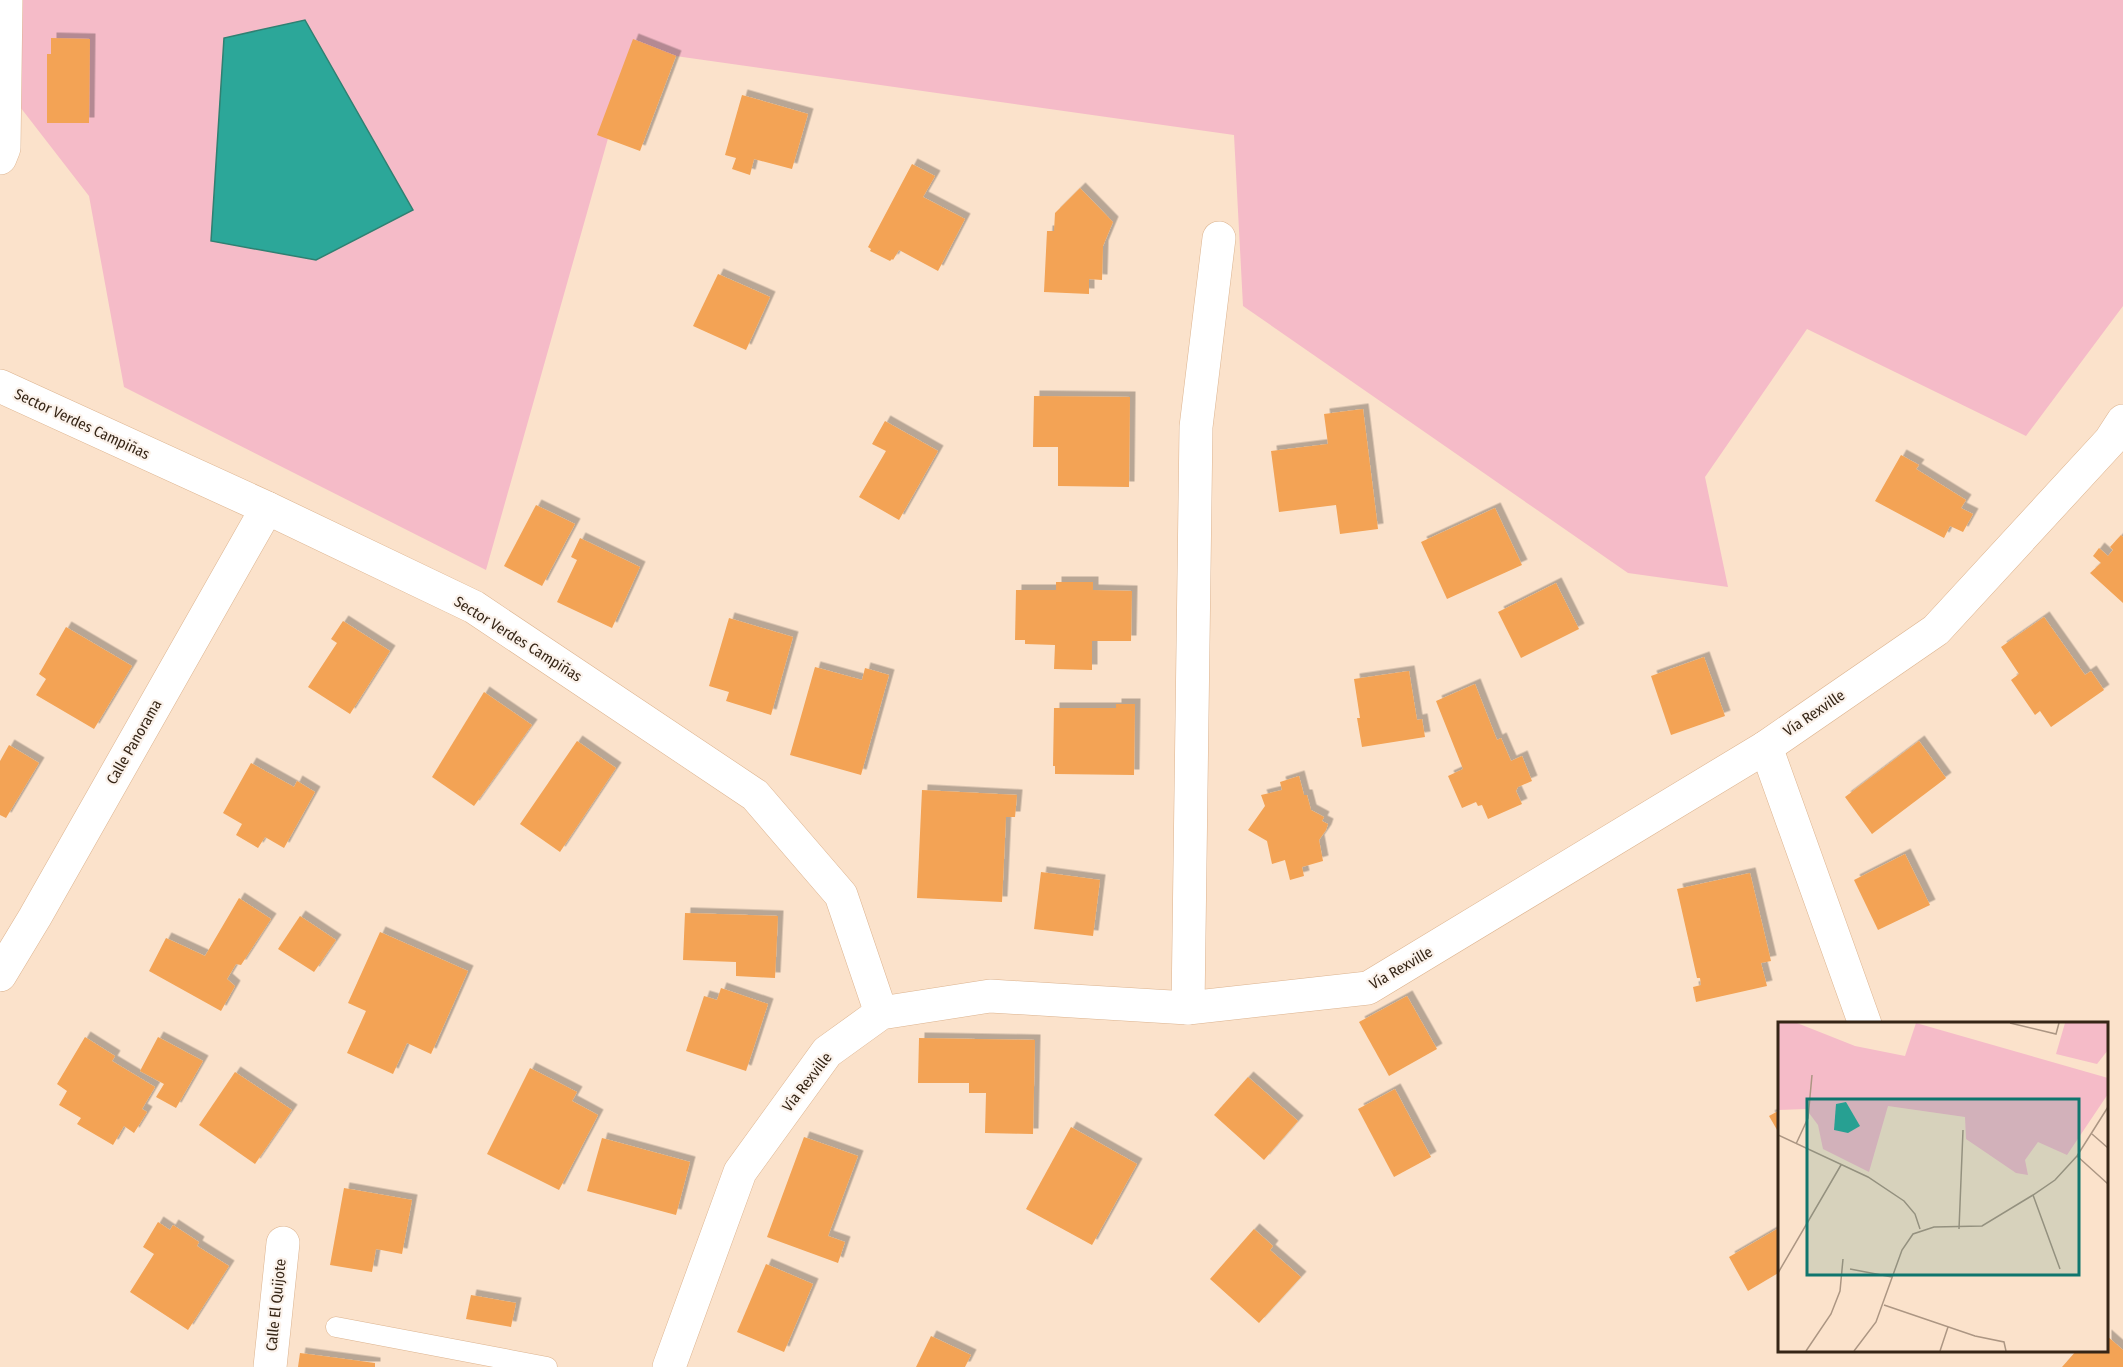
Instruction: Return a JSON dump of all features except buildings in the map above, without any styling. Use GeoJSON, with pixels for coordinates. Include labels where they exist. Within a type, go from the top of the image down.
{"type":"FeatureCollection","features":[{"type":"Feature","properties":{"kind":"street"},"geometry":{"type":"LineString","coordinates":[[0,158],[4,148],[6,0]]}},
{"type":"Feature","properties":{"kind":"street"},"geometry":{"type":"LineString","coordinates":[[1188,1008],[1197,427],[1219,238]]}},
{"type":"Feature","properties":{"kind":"street","name":"Sector Verdes Campiñas"},"geometry":{"type":"LineString","coordinates":[[0,386],[267,508],[474,608],[755,795],[841,896],[881,1013]]}},
{"type":"Feature","properties":{"kind":"street","name":"Vía Rexville"},"geometry":{"type":"LineString","coordinates":[[669,1367],[740,1172],[827,1052],[881,1013],[990,996],[1188,1008],[1368,988],[1766,747],[1936,630],[2119,438]]}},
{"type":"Feature","properties":{"kind":"street","name":"Calle Panorama"},"geometry":{"type":"LineString","coordinates":[[0,975],[41,907],[267,508]]}},
{"type":"Feature","properties":{"kind":"street"},"geometry":{"type":"LineString","coordinates":[[1766,747],[1865,1022]]}},
{"type":"Feature","properties":{"kind":"street","name":"Calle El Quijote"},"geometry":{"type":"LineString","coordinates":[[270,1367],[283,1243]]}},
{"type":"Feature","properties":{"kind":"lane"},"geometry":{"type":"LineString","coordinates":[[336,1327],[547,1367]]}},
{"type":"Feature","properties":{"kind":"shaded area"},"geometry":{"type":"Polygon","coordinates":[[[0,0],[2123,0],[2123,306],[2026,436],[1807,329],[1705,477],[1728,587],[1628,573],[1243,306],[1234,135],[633,50],[486,570],[124,387],[89,196],[0,81],[0,0]]]}},
{"type":"Feature","properties":{"kind":"water"},"geometry":{"type":"Polygon","coordinates":[[[305,20],[413,210],[316,260],[211,241],[224,38],[305,20]]]}}]}
